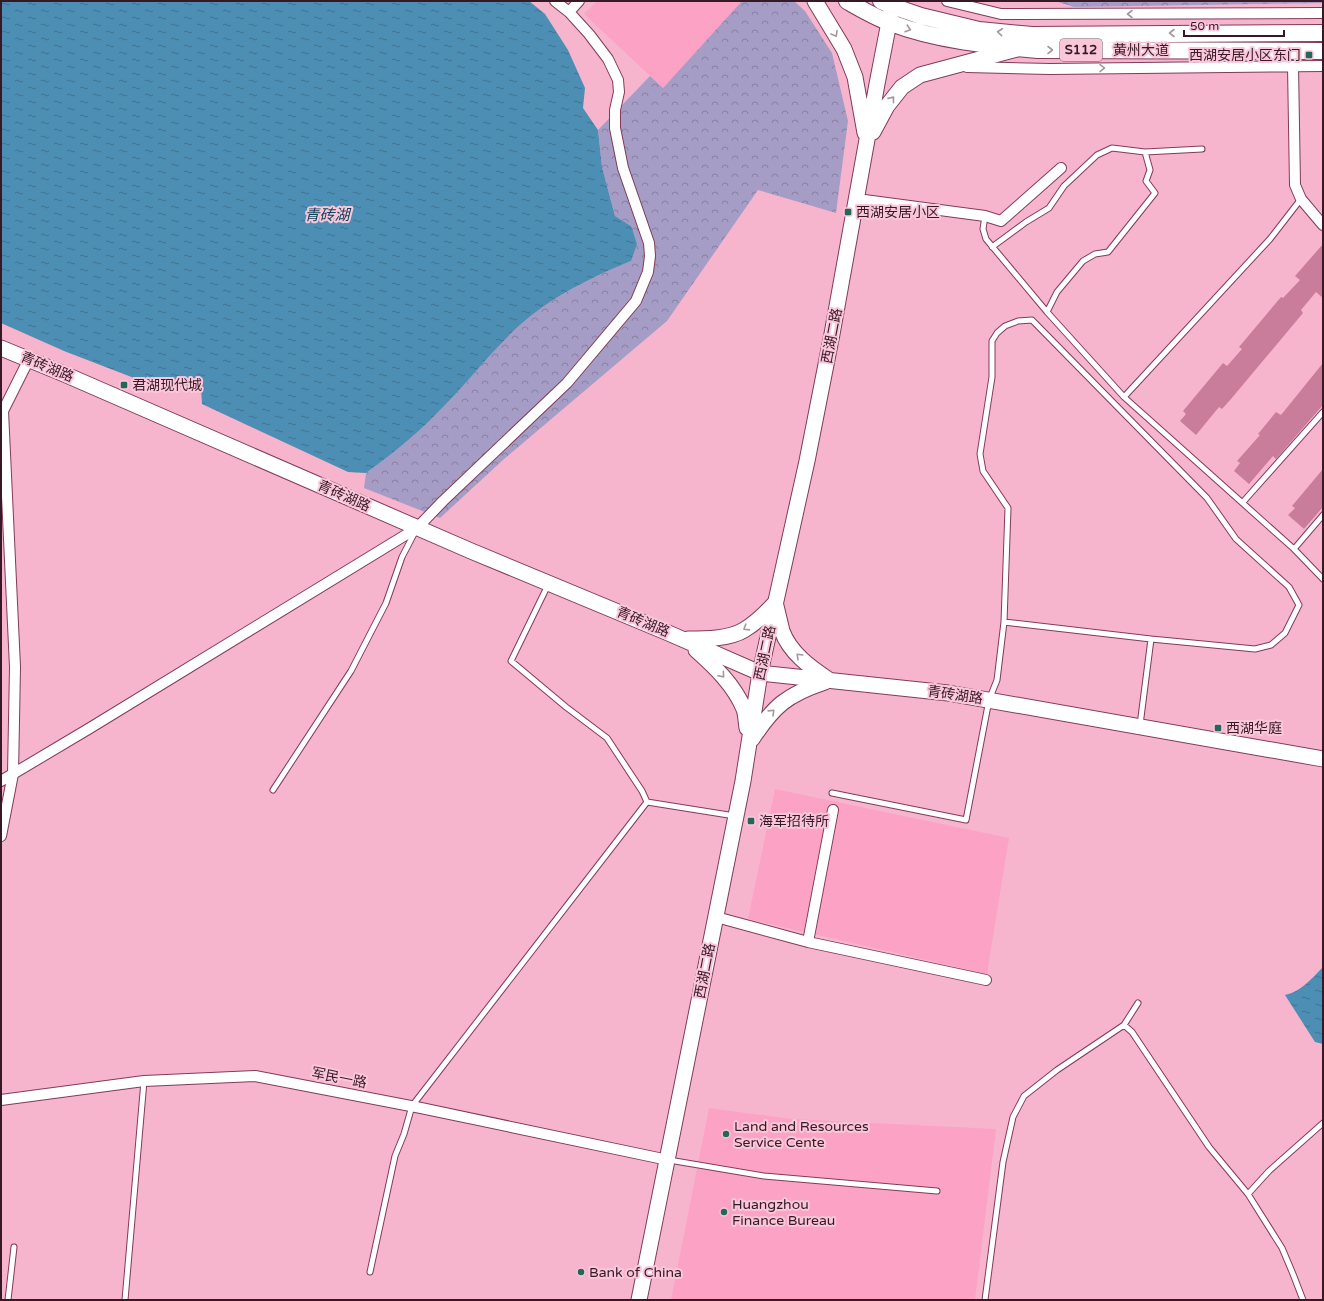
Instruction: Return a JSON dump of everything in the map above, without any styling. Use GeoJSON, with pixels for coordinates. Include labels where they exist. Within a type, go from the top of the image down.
{"type":"FeatureCollection","features":[{"type":"Feature","properties":{"kind":"main road","name":"黄州大道"},"geometry":{"type":"LineString","coordinates":[[847,1],[890,23],[915,31],[966,42],[1019,49],[1323,51]]}},
{"type":"Feature","properties":{"kind":"main road"},"geometry":{"type":"LineString","coordinates":[[815,2],[844,49],[855,78],[867,146]]}},
{"type":"Feature","properties":{"kind":"main road","name":"黄州大道"},"geometry":{"type":"LineString","coordinates":[[887,4],[921,16],[979,30],[1032,35],[1323,33]]}},
{"type":"Feature","properties":{"kind":"main road","name":"西湖二路"},"geometry":{"type":"LineString","coordinates":[[639,1300],[736,816],[760,673],[807,461],[867,146],[877,84],[890,23],[887,4]]}},
{"type":"Feature","properties":{"kind":"main road"},"geometry":{"type":"LineString","coordinates":[[867,146],[887,106],[902,87],[920,75],[1019,49]]}},
{"type":"Feature","properties":{"kind":"main road","name":"青砖湖路"},"geometry":{"type":"LineString","coordinates":[[1,348],[417,528],[683,639],[760,673],[948,693],[1323,759]]}},
{"type":"Feature","properties":{"kind":"main road"},"geometry":{"type":"LineString","coordinates":[[683,639],[717,638],[743,631],[761,618],[776,603]]}},
{"type":"Feature","properties":{"kind":"main road"},"geometry":{"type":"LineString","coordinates":[[776,603],[783,632],[793,650],[809,666],[830,681]]}},
{"type":"Feature","properties":{"kind":"main road"},"geometry":{"type":"LineString","coordinates":[[683,639],[714,666],[732,687],[744,710],[749,744]]}},
{"type":"Feature","properties":{"kind":"main road"},"geometry":{"type":"LineString","coordinates":[[749,744],[766,718],[784,700],[806,689],[830,681]]}},
{"type":"Feature","properties":{"kind":"street"},"geometry":{"type":"LineString","coordinates":[[1,781],[417,528],[443,501],[567,383],[636,301],[648,272],[650,256],[648,243],[624,168],[615,128],[615,110],[619,92],[618,80],[608,59],[589,34],[569,12],[555,1]]}},
{"type":"Feature","properties":{"kind":"street"},"geometry":{"type":"LineString","coordinates":[[569,12],[579,1]]}},
{"type":"Feature","properties":{"kind":"street"},"geometry":{"type":"LineString","coordinates":[[946,1],[1001,14],[1323,13]]}},
{"type":"Feature","properties":{"kind":"street"},"geometry":{"type":"LineString","coordinates":[[951,66],[1050,69],[1323,66]]}},
{"type":"Feature","properties":{"kind":"street"},"geometry":{"type":"LineString","coordinates":[[1293,66],[1295,185],[1301,199],[1323,225]]}},
{"type":"Feature","properties":{"kind":"street"},"geometry":{"type":"LineString","coordinates":[[857,198],[985,216],[1001,221],[1061,168]]}},
{"type":"Feature","properties":{"kind":"street"},"geometry":{"type":"LineString","coordinates":[[1,836],[13,774],[15,667],[3,411],[29,359]]}},
{"type":"Feature","properties":{"kind":"street"},"geometry":{"type":"LineString","coordinates":[[808,942],[833,810]]}},
{"type":"Feature","properties":{"kind":"street"},"geometry":{"type":"LineString","coordinates":[[716,917],[808,942],[986,980]]}},
{"type":"Feature","properties":{"kind":"street","name":"军民一路"},"geometry":{"type":"LineString","coordinates":[[1,1100],[144,1081],[255,1076],[412,1106],[668,1160]]}},
{"type":"Feature","properties":{"kind":"lane"},"geometry":{"type":"LineString","coordinates":[[992,247],[1026,222],[1049,208],[1064,186],[1097,155],[1112,148],[1145,152],[1202,149]]}},
{"type":"Feature","properties":{"kind":"lane"},"geometry":{"type":"LineString","coordinates":[[1047,312],[1057,292],[1083,261],[1095,254],[1108,252],[1155,193],[1146,181],[1150,170],[1145,152]]}},
{"type":"Feature","properties":{"kind":"lane"},"geometry":{"type":"LineString","coordinates":[[1124,397],[1270,239],[1301,199]]}},
{"type":"Feature","properties":{"kind":"lane"},"geometry":{"type":"LineString","coordinates":[[985,216],[983,228],[986,239],[992,247],[1047,312],[1124,397],[1243,502],[1294,549],[1323,579]]}},
{"type":"Feature","properties":{"kind":"lane"},"geometry":{"type":"LineString","coordinates":[[832,793],[966,820],[989,700],[997,680],[1004,622],[1008,508],[983,471],[980,454],[992,377],[992,342],[997,333],[1005,326],[1018,321],[1032,320],[1207,498],[1236,539],[1289,587],[1300,605],[1285,634],[1271,645],[1255,649],[1004,622]]}},
{"type":"Feature","properties":{"kind":"lane"},"geometry":{"type":"LineString","coordinates":[[1243,502],[1323,412]]}},
{"type":"Feature","properties":{"kind":"lane"},"geometry":{"type":"LineString","coordinates":[[1294,549],[1323,515]]}},
{"type":"Feature","properties":{"kind":"lane"},"geometry":{"type":"LineString","coordinates":[[272,790],[351,671],[386,603],[402,557],[417,528]]}},
{"type":"Feature","properties":{"kind":"lane"},"geometry":{"type":"LineString","coordinates":[[549,583],[511,661],[606,738],[642,791],[647,802]]}},
{"type":"Feature","properties":{"kind":"lane"},"geometry":{"type":"LineString","coordinates":[[1140,727],[1151,639]]}},
{"type":"Feature","properties":{"kind":"lane"},"geometry":{"type":"LineString","coordinates":[[647,802],[736,816]]}},
{"type":"Feature","properties":{"kind":"lane"},"geometry":{"type":"LineString","coordinates":[[370,1272],[395,1156],[404,1134],[412,1106],[647,802]]}},
{"type":"Feature","properties":{"kind":"lane"},"geometry":{"type":"LineString","coordinates":[[985,1300],[1003,1162],[1013,1117],[1024,1096],[1057,1070],[1124,1025],[1138,1003]]}},
{"type":"Feature","properties":{"kind":"lane"},"geometry":{"type":"LineString","coordinates":[[1124,1025],[1132,1032],[1209,1147],[1248,1194],[1282,1248],[1302,1300]]}},
{"type":"Feature","properties":{"kind":"lane"},"geometry":{"type":"LineString","coordinates":[[124,1300],[144,1081]]}},
{"type":"Feature","properties":{"kind":"lane"},"geometry":{"type":"LineString","coordinates":[[1248,1194],[1269,1171],[1323,1123]]}},
{"type":"Feature","properties":{"kind":"lane"},"geometry":{"type":"LineString","coordinates":[[668,1160],[764,1176],[937,1191]]}},
{"type":"Feature","properties":{"kind":"lane"},"geometry":{"type":"LineString","coordinates":[[8,1300],[14,1247]]}},
{"type":"Feature","properties":{"kind":"shaded area"},"geometry":{"type":"Polygon","coordinates":[[[597,1],[742,1],[663,88],[584,14],[597,1]]]}},
{"type":"Feature","properties":{"kind":"shaded area"},"geometry":{"type":"Polygon","coordinates":[[[775,789],[1009,838],[987,974],[748,919],[775,789]]]}},
{"type":"Feature","properties":{"kind":"shaded area"},"geometry":{"type":"Polygon","coordinates":[[[709,1108],[791,1119],[996,1129],[975,1300],[671,1300],[709,1108]]]}},
{"type":"Feature","properties":{"kind":"green space"},"geometry":{"type":"Polygon","coordinates":[[[742,1],[794,1],[805,11],[832,53],[848,121],[836,213],[758,190],[667,321],[503,460],[440,518],[364,488],[366,473],[418,432],[446,404],[498,346],[520,325],[567,291],[631,261],[631,226],[615,216],[602,167],[598,130],[650,76],[663,88],[742,1]]]}},
{"type":"Feature","properties":{"kind":"green space"},"geometry":{"type":"Polygon","coordinates":[[[1055,1],[1323,1],[1323,3],[1074,7],[1055,1]]]}},
{"type":"Feature","properties":{"kind":"water","name":"青砖湖"},"geometry":{"type":"Polygon","coordinates":[[[1,1],[529,1],[545,14],[568,50],[585,88],[583,108],[598,130],[602,167],[615,216],[631,226],[637,244],[631,261],[580,285],[555,299],[532,315],[498,346],[437,414],[408,441],[366,473],[348,472],[202,404],[201,389],[147,383],[64,351],[1,323],[1,1]]]}},
{"type":"Feature","properties":{"kind":"water"},"geometry":{"type":"Polygon","coordinates":[[[1323,967],[1323,1044],[1315,1042],[1285,995],[1301,988],[1323,967]]]}},
{"type":"Feature","properties":{"kind":"building"},"geometry":{"type":"Polygon","coordinates":[[[1323,244],[1323,298],[1316,292],[1301,310],[1303,313],[1231,399],[1222,409],[1219,407],[1196,435],[1180,421],[1186,414],[1183,411],[1223,363],[1227,366],[1242,349],[1239,347],[1281,297],[1283,298],[1300,280],[1295,276],[1323,244]]]}},
{"type":"Feature","properties":{"kind":"building"},"geometry":{"type":"Polygon","coordinates":[[[1323,363],[1323,405],[1276,459],[1273,456],[1249,484],[1234,471],[1240,463],[1237,461],[1260,435],[1258,434],[1276,412],[1281,415],[1323,363]]]}},
{"type":"Feature","properties":{"kind":"building"},"geometry":{"type":"Polygon","coordinates":[[[1323,469],[1323,507],[1304,529],[1288,515],[1295,508],[1292,506],[1323,469]]]}},
{"type":"Feature","properties":{"kind":"place","name":"西湖安居小区东门"},"geometry":{"type":"Point","coordinates":[1309,55]}},
{"type":"Feature","properties":{"kind":"place","name":"西湖安居小区"},"geometry":{"type":"Point","coordinates":[848,212]}},
{"type":"Feature","properties":{"kind":"place","name":"君湖现代城"},"geometry":{"type":"Point","coordinates":[124,385]}},
{"type":"Feature","properties":{"kind":"place","name":"西湖华庭"},"geometry":{"type":"Point","coordinates":[1218,728]}},
{"type":"Feature","properties":{"kind":"place","name":"海军招待所"},"geometry":{"type":"Point","coordinates":[751,821]}},
{"type":"Feature","properties":{"kind":"place","name":"Land and Resources Service Cente"},"geometry":{"type":"Point","coordinates":[726,1134]}},
{"type":"Feature","properties":{"kind":"place","name":"Huangzhou Finance Bureau"},"geometry":{"type":"Point","coordinates":[724,1212]}},
{"type":"Feature","properties":{"kind":"place","name":"Bank of China"},"geometry":{"type":"Point","coordinates":[581,1272]}}]}
